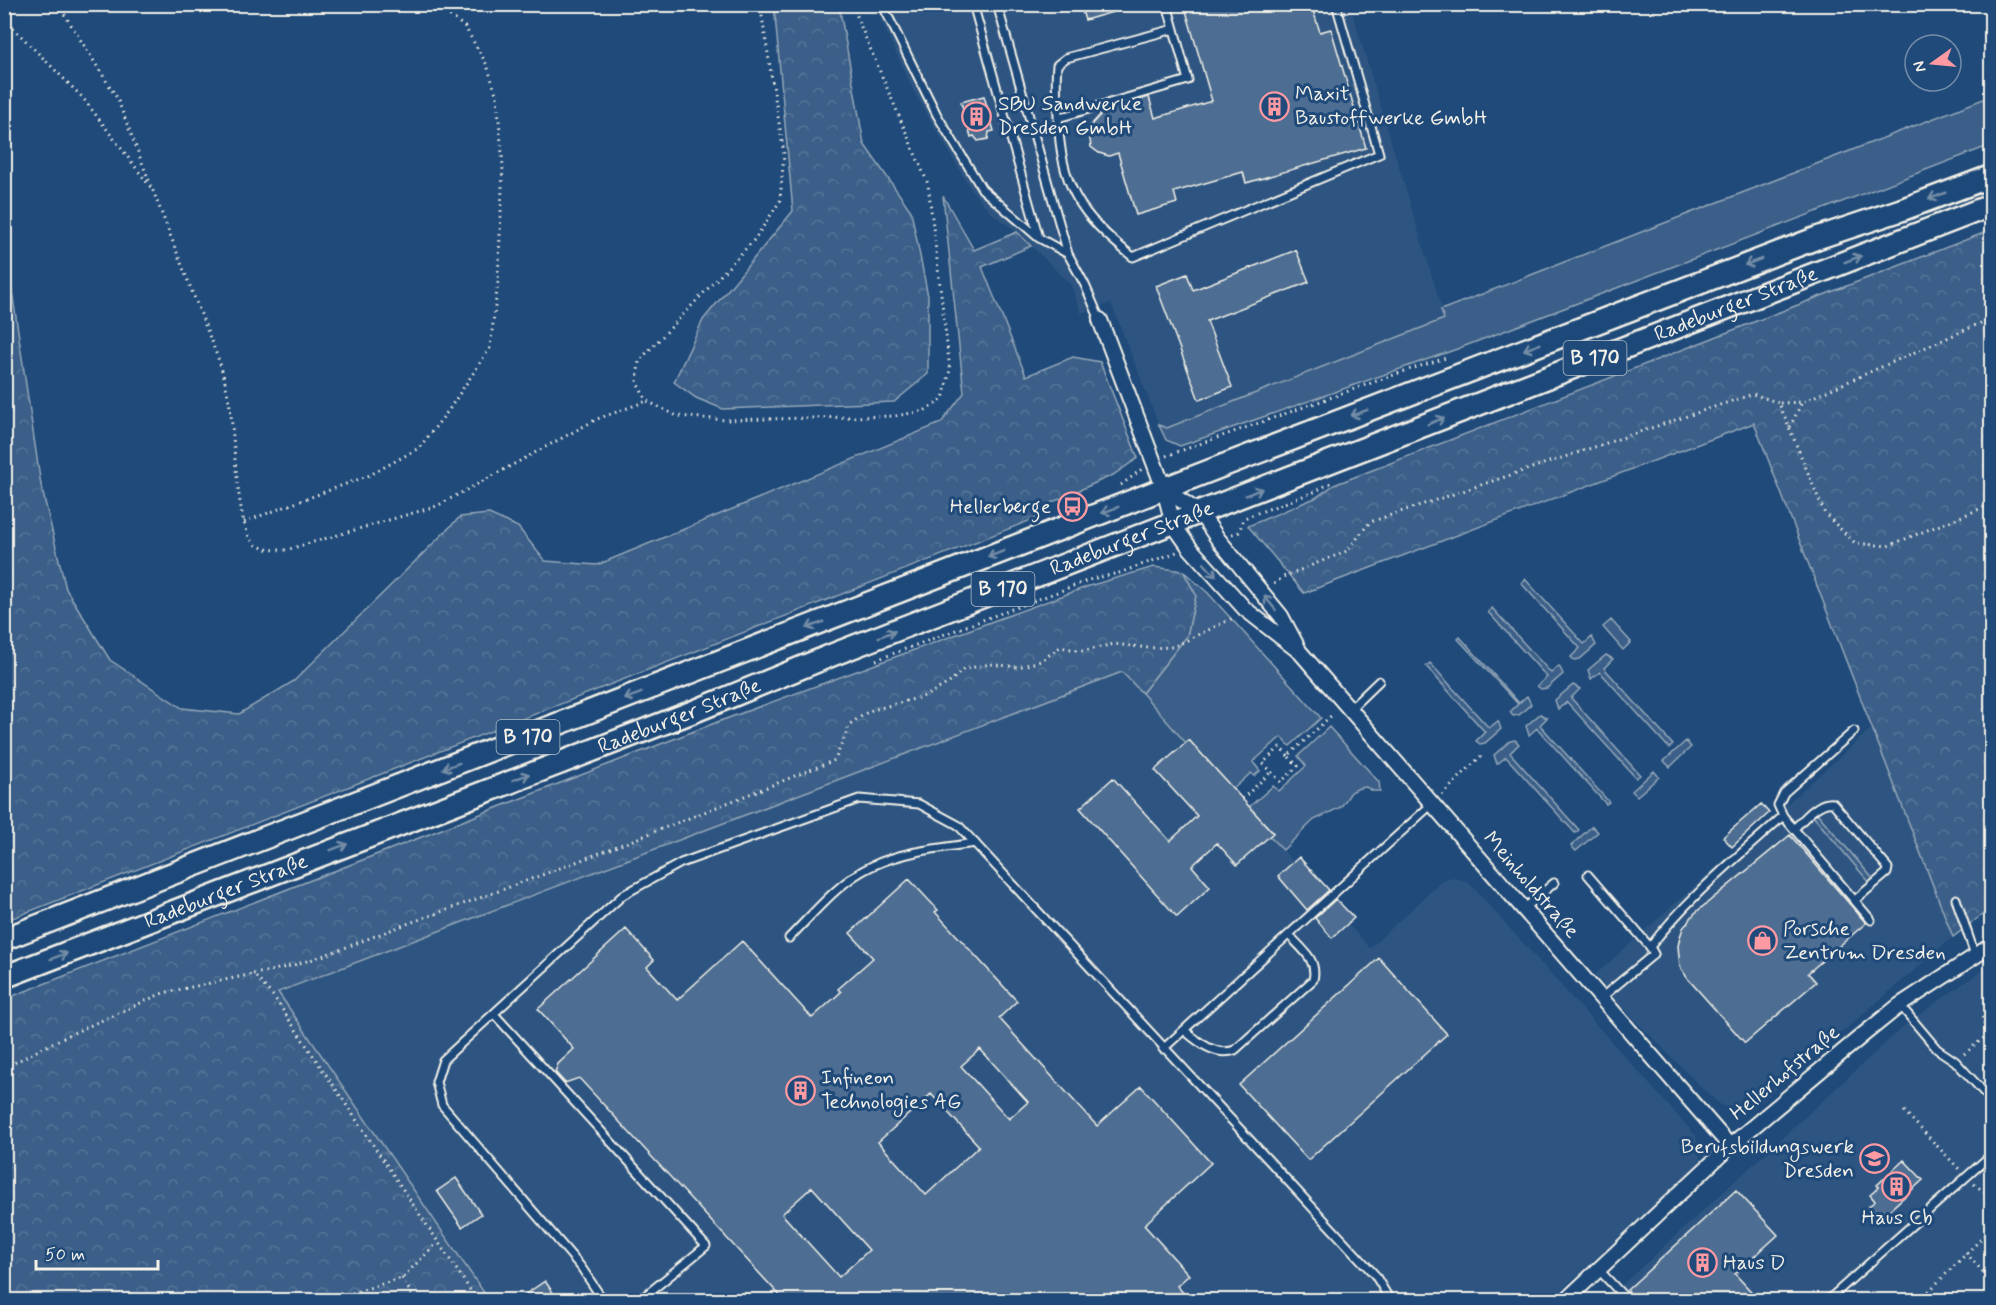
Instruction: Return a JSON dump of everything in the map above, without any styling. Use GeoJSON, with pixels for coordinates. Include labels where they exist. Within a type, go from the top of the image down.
{"type":"FeatureCollection","features":[{"type":"Feature","properties":{"kind":"main road","name":"Radeburger Straße"},"geometry":{"type":"LineString","coordinates":[[4,939],[1817,238],[1992,176]]}},
{"type":"Feature","properties":{"kind":"main road","name":"Radeburger Straße"},"geometry":{"type":"LineString","coordinates":[[4,977],[695,711],[832,655],[1992,206]]}},
{"type":"Feature","properties":{"kind":"street","name":"Radeburger Straße"},"geometry":{"type":"LineString","coordinates":[[1100,320],[1164,489]]}},
{"type":"Feature","properties":{"kind":"street","name":"Meinholdstraße"},"geometry":{"type":"LineString","coordinates":[[1164,489],[1200,513],[1218,539],[1281,616],[1300,652]]}},
{"type":"Feature","properties":{"kind":"street","name":"Meinholdstraße"},"geometry":{"type":"LineString","coordinates":[[1164,489],[1173,524],[1190,548],[1245,609],[1300,652],[1730,1146]]}},
{"type":"Feature","properties":{"kind":"street","name":"Hellerhofstraße"},"geometry":{"type":"LineString","coordinates":[[1566,1300],[1600,1271],[1730,1146],[1900,1005],[1992,945]]}},
{"type":"Feature","properties":{"kind":"lane"},"geometry":{"type":"LineString","coordinates":[[882,4],[937,115],[982,189],[1039,238],[1068,254]]}},
{"type":"Feature","properties":{"kind":"lane"},"geometry":{"type":"LineString","coordinates":[[973,4],[1039,238]]}},
{"type":"Feature","properties":{"kind":"lane","name":"Radeburger Straße"},"geometry":{"type":"LineString","coordinates":[[997,4],[1068,254],[1100,320]]}},
{"type":"Feature","properties":{"kind":"lane"},"geometry":{"type":"LineString","coordinates":[[1058,118],[1188,80],[1167,4]]}},
{"type":"Feature","properties":{"kind":"lane"},"geometry":{"type":"LineString","coordinates":[[1174,29],[1066,58],[1057,64],[1055,79],[1058,136],[1064,174],[1079,205],[1106,236],[1133,257],[1379,154],[1336,4]]}},
{"type":"Feature","properties":{"kind":"lane"},"geometry":{"type":"LineString","coordinates":[[1347,706],[1379,681]]}},
{"type":"Feature","properties":{"kind":"lane"},"geometry":{"type":"LineString","coordinates":[[1854,731],[1784,793],[1778,805],[1783,816],[1871,920]]}},
{"type":"Feature","properties":{"kind":"lane"},"geometry":{"type":"LineString","coordinates":[[603,1300],[581,1267],[442,1105],[436,1082],[443,1060],[623,895],[681,863],[859,799],[919,804],[958,825],[1163,1049],[1375,1275],[1390,1300]]}},
{"type":"Feature","properties":{"kind":"lane"},"geometry":{"type":"LineString","coordinates":[[1794,829],[1827,802],[1833,803],[1888,868],[1887,873],[1855,900]]}},
{"type":"Feature","properties":{"kind":"lane"},"geometry":{"type":"LineString","coordinates":[[1163,1049],[1432,804]]}},
{"type":"Feature","properties":{"kind":"lane"},"geometry":{"type":"LineString","coordinates":[[1650,946],[1690,900],[1783,816]]}},
{"type":"Feature","properties":{"kind":"lane"},"geometry":{"type":"LineString","coordinates":[[789,938],[840,887],[871,866],[916,851],[975,843]]}},
{"type":"Feature","properties":{"kind":"lane"},"geometry":{"type":"LineString","coordinates":[[1588,875],[1650,946],[1654,954],[1601,998]]}},
{"type":"Feature","properties":{"kind":"lane"},"geometry":{"type":"LineString","coordinates":[[1524,909],[1554,883]]}},
{"type":"Feature","properties":{"kind":"lane"},"geometry":{"type":"LineString","coordinates":[[1956,899],[1975,956]]}},
{"type":"Feature","properties":{"kind":"lane"},"geometry":{"type":"LineString","coordinates":[[1184,1030],[1202,1045],[1230,1052],[1262,1027],[1313,980],[1315,970],[1312,960],[1289,935]]}},
{"type":"Feature","properties":{"kind":"lane"},"geometry":{"type":"LineString","coordinates":[[1900,1005],[1937,1049],[1955,1061],[1992,1101]]}},
{"type":"Feature","properties":{"kind":"lane"},"geometry":{"type":"LineString","coordinates":[[494,1014],[706,1246],[640,1300]]}},
{"type":"Feature","properties":{"kind":"lane"},"geometry":{"type":"LineString","coordinates":[[1828,1300],[1992,1154]]}},
{"type":"Feature","properties":{"kind":"lane"},"geometry":{"type":"LineString","coordinates":[[1600,1271],[1627,1300]]}},
{"type":"Feature","properties":{"kind":"path"},"geometry":{"type":"LineString","coordinates":[[58,4],[117,98],[221,366],[230,406],[244,522],[251,540],[267,550],[286,550],[437,506],[597,419],[647,401]]}},
{"type":"Feature","properties":{"kind":"path"},"geometry":{"type":"LineString","coordinates":[[244,522],[370,475],[418,448],[448,411],[490,348],[498,282],[503,165],[497,97],[487,65],[465,27],[434,4]]}},
{"type":"Feature","properties":{"kind":"path"},"geometry":{"type":"LineString","coordinates":[[760,4],[784,154],[780,201],[755,239],[639,361],[637,383],[647,401],[677,416],[725,420],[895,416],[924,411],[943,399],[950,370],[928,184],[858,20],[854,4]]}},
{"type":"Feature","properties":{"kind":"path"},"geometry":{"type":"LineString","coordinates":[[4,19],[83,98],[155,193]]}},
{"type":"Feature","properties":{"kind":"path"},"geometry":{"type":"LineString","coordinates":[[1268,589],[1283,576],[1347,551],[1370,522],[1753,394],[1779,403],[1802,402],[1992,318]]}},
{"type":"Feature","properties":{"kind":"path"},"geometry":{"type":"LineString","coordinates":[[1790,427],[1802,402]]}},
{"type":"Feature","properties":{"kind":"path"},"geometry":{"type":"LineString","coordinates":[[1779,403],[1825,514],[1855,543],[1888,546],[1992,504]]}},
{"type":"Feature","properties":{"kind":"path"},"geometry":{"type":"LineString","coordinates":[[1239,531],[1244,518],[1314,492],[1340,479]]}},
{"type":"Feature","properties":{"kind":"path"},"geometry":{"type":"LineString","coordinates":[[1108,566],[1112,574]]}},
{"type":"Feature","properties":{"kind":"path"},"geometry":{"type":"LineString","coordinates":[[1288,756],[1347,706]]}},
{"type":"Feature","properties":{"kind":"path"},"geometry":{"type":"LineString","coordinates":[[1280,747],[1288,756],[1298,766],[1281,782],[1263,763],[1280,747]]}},
{"type":"Feature","properties":{"kind":"path"},"geometry":{"type":"LineString","coordinates":[[1432,804],[1481,756]]}},
{"type":"Feature","properties":{"kind":"path"},"geometry":{"type":"LineString","coordinates":[[1242,799],[1271,772]]}},
{"type":"Feature","properties":{"kind":"path"},"geometry":{"type":"LineString","coordinates":[[4,1068],[62,1038],[163,993],[253,974]]}},
{"type":"Feature","properties":{"kind":"path"},"geometry":{"type":"LineString","coordinates":[[1986,1035],[1982,1014],[1992,1002]]}},
{"type":"Feature","properties":{"kind":"path"},"geometry":{"type":"LineString","coordinates":[[1955,1061],[1986,1035],[1992,1035]]}},
{"type":"Feature","properties":{"kind":"path"},"geometry":{"type":"LineString","coordinates":[[1904,1111],[1966,1177],[1992,1198]]}},
{"type":"Feature","properties":{"kind":"path"},"geometry":{"type":"LineString","coordinates":[[1920,1300],[1992,1228]]}},
{"type":"Feature","properties":{"kind":"path"},"geometry":{"type":"LineString","coordinates":[[329,1300],[402,1278],[437,1243]]}},
{"type":"Feature","properties":{"kind":"path"},"geometry":{"type":"LineString","coordinates":[[1966,1253],[1992,1282]]}},
{"type":"Feature","properties":{"kind":"path"},"geometry":{"type":"LineString","coordinates":[[402,1278],[415,1300]]}},
{"type":"Feature","properties":{"kind":"shaded area"},"geometry":{"type":"Polygon","coordinates":[[[874,5],[1350,5],[1445,319],[1166,429],[1159,425],[1111,303],[1081,313],[1071,285],[1017,232],[990,212],[970,188],[914,92],[874,5]]]}},
{"type":"Feature","properties":{"kind":"shaded area"},"geometry":{"type":"Polygon","coordinates":[[[1122,672],[1186,742],[1189,740],[1273,833],[1269,836],[1294,862],[1299,857],[1354,918],[1348,924],[1370,948],[1441,882],[1451,878],[1461,879],[1470,884],[1696,1136],[1701,1163],[1550,1300],[489,1300],[278,993],[1122,672]]]}},
{"type":"Feature","properties":{"kind":"shaded area"},"geometry":{"type":"Polygon","coordinates":[[[1872,728],[1953,937],[1754,1108],[1737,1111],[1721,1105],[1619,1004],[1595,975],[1872,728]]]}},
{"type":"Feature","properties":{"kind":"shaded area","name":"Berufsbildungswerk Dresden"},"geometry":{"type":"Polygon","coordinates":[[[1991,964],[1991,1300],[1599,1300],[1606,1293],[1610,1296],[1905,1025],[1991,964]]]}},
{"type":"Feature","properties":{"kind":"green space"},"geometry":{"type":"Polygon","coordinates":[[[774,5],[839,5],[864,144],[911,211],[928,296],[928,374],[894,402],[723,409],[696,398],[674,382],[703,320],[793,211],[774,5]]]}},
{"type":"Feature","properties":{"kind":"green space"},"geometry":{"type":"Polygon","coordinates":[[[1991,96],[1991,145],[1457,349],[1180,446],[1166,440],[1159,425],[1167,428],[1444,319],[1441,310],[1991,96]]]}},
{"type":"Feature","properties":{"kind":"green space"},"geometry":{"type":"Polygon","coordinates":[[[943,196],[974,250],[1017,232],[1031,246],[982,267],[1026,376],[1073,357],[1100,362],[1138,458],[1113,475],[1048,504],[1039,517],[5,921],[5,264],[11,284],[41,485],[66,589],[110,660],[182,708],[239,714],[294,681],[460,517],[489,514],[518,527],[545,561],[597,565],[941,423],[964,393],[943,196]]]}},
{"type":"Feature","properties":{"kind":"green space"},"geometry":{"type":"Polygon","coordinates":[[[1991,230],[1991,908],[1953,937],[1754,423],[1304,593],[1248,526],[1315,498],[1334,485],[1991,230]]]}},
{"type":"Feature","properties":{"kind":"green space"},"geometry":{"type":"Polygon","coordinates":[[[1154,567],[1183,571],[1196,595],[1187,636],[1142,693],[1122,672],[278,992],[489,1300],[5,1300],[5,999],[720,721],[1089,586],[1154,567]]]}},
{"type":"Feature","properties":{"kind":"green space"},"geometry":{"type":"Polygon","coordinates":[[[1183,571],[1208,593],[1321,718],[1290,746],[1281,737],[1253,762],[1260,771],[1254,776],[1251,773],[1233,789],[1189,740],[1186,743],[1142,693],[1187,636],[1196,595],[1183,571]]]}},
{"type":"Feature","properties":{"kind":"green space"},"geometry":{"type":"Polygon","coordinates":[[[1525,579],[1584,644],[1592,637],[1596,645],[1580,659],[1574,660],[1571,657],[1580,648],[1521,583],[1525,579]]]}},
{"type":"Feature","properties":{"kind":"green space"},"geometry":{"type":"Polygon","coordinates":[[[1492,608],[1551,673],[1559,666],[1563,674],[1547,688],[1541,689],[1537,686],[1547,677],[1488,612],[1492,608]]]}},
{"type":"Feature","properties":{"kind":"green space"},"geometry":{"type":"Polygon","coordinates":[[[1611,620],[1631,642],[1623,650],[1603,627],[1611,620]]]}},
{"type":"Feature","properties":{"kind":"green space"},"geometry":{"type":"Polygon","coordinates":[[[1460,637],[1519,703],[1527,696],[1531,704],[1519,715],[1513,716],[1510,712],[1518,704],[1458,639],[1460,637]]]}},
{"type":"Feature","properties":{"kind":"green space"},"geometry":{"type":"Polygon","coordinates":[[[1606,655],[1613,659],[1604,668],[1673,745],[1669,748],[1600,672],[1591,679],[1588,670],[1606,655]]]}},
{"type":"Feature","properties":{"kind":"green space"},"geometry":{"type":"Polygon","coordinates":[[[1430,663],[1489,728],[1498,721],[1501,729],[1485,743],[1480,744],[1476,741],[1485,732],[1426,666],[1430,663]]]}},
{"type":"Feature","properties":{"kind":"green space"},"geometry":{"type":"Polygon","coordinates":[[[1573,685],[1580,689],[1571,698],[1640,775],[1636,778],[1567,702],[1558,709],[1555,700],[1573,685]]]}},
{"type":"Feature","properties":{"kind":"green space"},"geometry":{"type":"Polygon","coordinates":[[[1540,714],[1547,718],[1540,725],[1609,802],[1606,804],[1537,728],[1529,735],[1526,726],[1540,714]]]}},
{"type":"Feature","properties":{"kind":"green space"},"geometry":{"type":"Polygon","coordinates":[[[1329,727],[1379,782],[1380,791],[1373,791],[1366,787],[1351,792],[1341,807],[1314,820],[1283,850],[1269,836],[1273,832],[1249,807],[1273,786],[1279,791],[1306,766],[1298,756],[1329,727]]]}},
{"type":"Feature","properties":{"kind":"green space"},"geometry":{"type":"Polygon","coordinates":[[[1515,740],[1519,744],[1510,753],[1579,830],[1575,833],[1506,757],[1497,764],[1494,755],[1510,741],[1515,740]]]}},
{"type":"Feature","properties":{"kind":"green space"},"geometry":{"type":"Polygon","coordinates":[[[1686,741],[1691,747],[1670,767],[1664,761],[1686,741]]]}},
{"type":"Feature","properties":{"kind":"green space"},"geometry":{"type":"Polygon","coordinates":[[[1654,771],[1659,777],[1637,796],[1632,791],[1654,771]]]}},
{"type":"Feature","properties":{"kind":"green space"},"geometry":{"type":"Polygon","coordinates":[[[1817,813],[1873,879],[1869,882],[1813,816],[1817,813]]]}},
{"type":"Feature","properties":{"kind":"green space"},"geometry":{"type":"Polygon","coordinates":[[[1592,826],[1598,832],[1576,851],[1571,846],[1592,826]]]}},
{"type":"Feature","properties":{"kind":"building"},"geometry":{"type":"Polygon","coordinates":[[[1080,4],[1127,4],[1127,8],[1085,20],[1080,4]]]}},
{"type":"Feature","properties":{"kind":"building","name":"Maxit Baustoffwerke GmbH"},"geometry":{"type":"Polygon","coordinates":[[[1184,4],[1311,4],[1320,32],[1331,29],[1366,148],[1246,183],[1243,172],[1174,192],[1177,203],[1136,215],[1118,153],[1109,156],[1091,147],[1090,126],[1100,115],[1099,112],[1149,97],[1155,118],[1212,101],[1184,4]]]}},
{"type":"Feature","properties":{"kind":"building","name":"SBU Sandwerke Dresden GmbH"},"geometry":{"type":"Polygon","coordinates":[[[984,96],[994,131],[989,132],[988,139],[978,141],[974,136],[971,137],[961,102],[984,96]]]}},
{"type":"Feature","properties":{"kind":"building"},"geometry":{"type":"Polygon","coordinates":[[[1296,250],[1309,282],[1207,321],[1232,387],[1199,400],[1156,286],[1187,274],[1193,290],[1296,250]]]}},
{"type":"Feature","properties":{"kind":"building"},"geometry":{"type":"Polygon","coordinates":[[[1189,740],[1273,833],[1237,865],[1217,843],[1192,866],[1210,887],[1177,917],[1080,808],[1113,778],[1170,841],[1197,816],[1155,770],[1189,740]]]}},
{"type":"Feature","properties":{"kind":"building"},"geometry":{"type":"Polygon","coordinates":[[[1761,804],[1769,813],[1732,847],[1723,837],[1761,804]]]}},
{"type":"Feature","properties":{"kind":"building","name":"Porsche Zentrum Dresden"},"geometry":{"type":"Polygon","coordinates":[[[1790,835],[1866,923],[1808,973],[1816,982],[1745,1043],[1688,979],[1680,967],[1678,946],[1683,928],[1695,913],[1790,835]]]}},
{"type":"Feature","properties":{"kind":"building"},"geometry":{"type":"Polygon","coordinates":[[[1299,857],[1329,890],[1307,910],[1278,876],[1299,857]]]}},
{"type":"Feature","properties":{"kind":"building","name":"Infineon Technologies AG"},"geometry":{"type":"Polygon","coordinates":[[[909,879],[938,910],[935,912],[1017,1001],[999,1018],[1097,1126],[1141,1086],[1211,1163],[1144,1225],[1189,1275],[1177,1286],[1190,1300],[784,1300],[579,1078],[565,1083],[555,1072],[558,1064],[574,1049],[538,1009],[626,929],[654,960],[647,967],[677,1000],[742,941],[812,1018],[841,992],[838,989],[873,958],[850,933],[909,879]],[[980,1049],[961,1066],[1009,1119],[1028,1102],[980,1049]],[[931,1094],[878,1142],[926,1195],[979,1146],[931,1094]],[[812,1187],[782,1214],[839,1277],[869,1250],[812,1187]]]}},
{"type":"Feature","properties":{"kind":"building"},"geometry":{"type":"Polygon","coordinates":[[[1336,899],[1354,918],[1332,938],[1315,918],[1336,899]]]}},
{"type":"Feature","properties":{"kind":"building"},"geometry":{"type":"Polygon","coordinates":[[[1379,958],[1447,1034],[1308,1160],[1239,1085],[1379,958]]]}},
{"type":"Feature","properties":{"kind":"building","name":"Haus Cb"},"geometry":{"type":"Polygon","coordinates":[[[1904,1160],[1923,1180],[1886,1213],[1884,1210],[1878,1216],[1869,1206],[1875,1201],[1870,1195],[1879,1187],[1877,1185],[1904,1160]]]}},
{"type":"Feature","properties":{"kind":"building"},"geometry":{"type":"Polygon","coordinates":[[[456,1178],[481,1214],[462,1227],[437,1191],[456,1178]]]}},
{"type":"Feature","properties":{"kind":"building","name":"Haus D"},"geometry":{"type":"Polygon","coordinates":[[[1736,1190],[1778,1235],[1735,1274],[1759,1300],[1636,1300],[1627,1290],[1736,1190]]]}},
{"type":"Feature","properties":{"kind":"building"},"geometry":{"type":"Polygon","coordinates":[[[545,1281],[558,1300],[517,1300],[545,1281]]]}},
{"type":"Feature","properties":{"kind":"place","name":"Maxit Baustoffwerke GmbH"},"geometry":{"type":"Point","coordinates":[1274,106]}},
{"type":"Feature","properties":{"kind":"place","name":"SBU Sandwerke Dresden GmbH"},"geometry":{"type":"Point","coordinates":[977,116]}},
{"type":"Feature","properties":{"kind":"place","name":"Hellerberge"},"geometry":{"type":"Point","coordinates":[1072,507]}},
{"type":"Feature","properties":{"kind":"place","name":"Porsche Zentrum Dresden"},"geometry":{"type":"Point","coordinates":[1762,941]}},
{"type":"Feature","properties":{"kind":"place","name":"Infineon Technologies AG"},"geometry":{"type":"Point","coordinates":[800,1090]}},
{"type":"Feature","properties":{"kind":"place","name":"Berufsbildungswerk Dresden"},"geometry":{"type":"Point","coordinates":[1875,1159]}},
{"type":"Feature","properties":{"kind":"place","name":"Haus Cb"},"geometry":{"type":"Point","coordinates":[1897,1187]}},
{"type":"Feature","properties":{"kind":"place","name":"Haus D"},"geometry":{"type":"Point","coordinates":[1702,1263]}}]}
